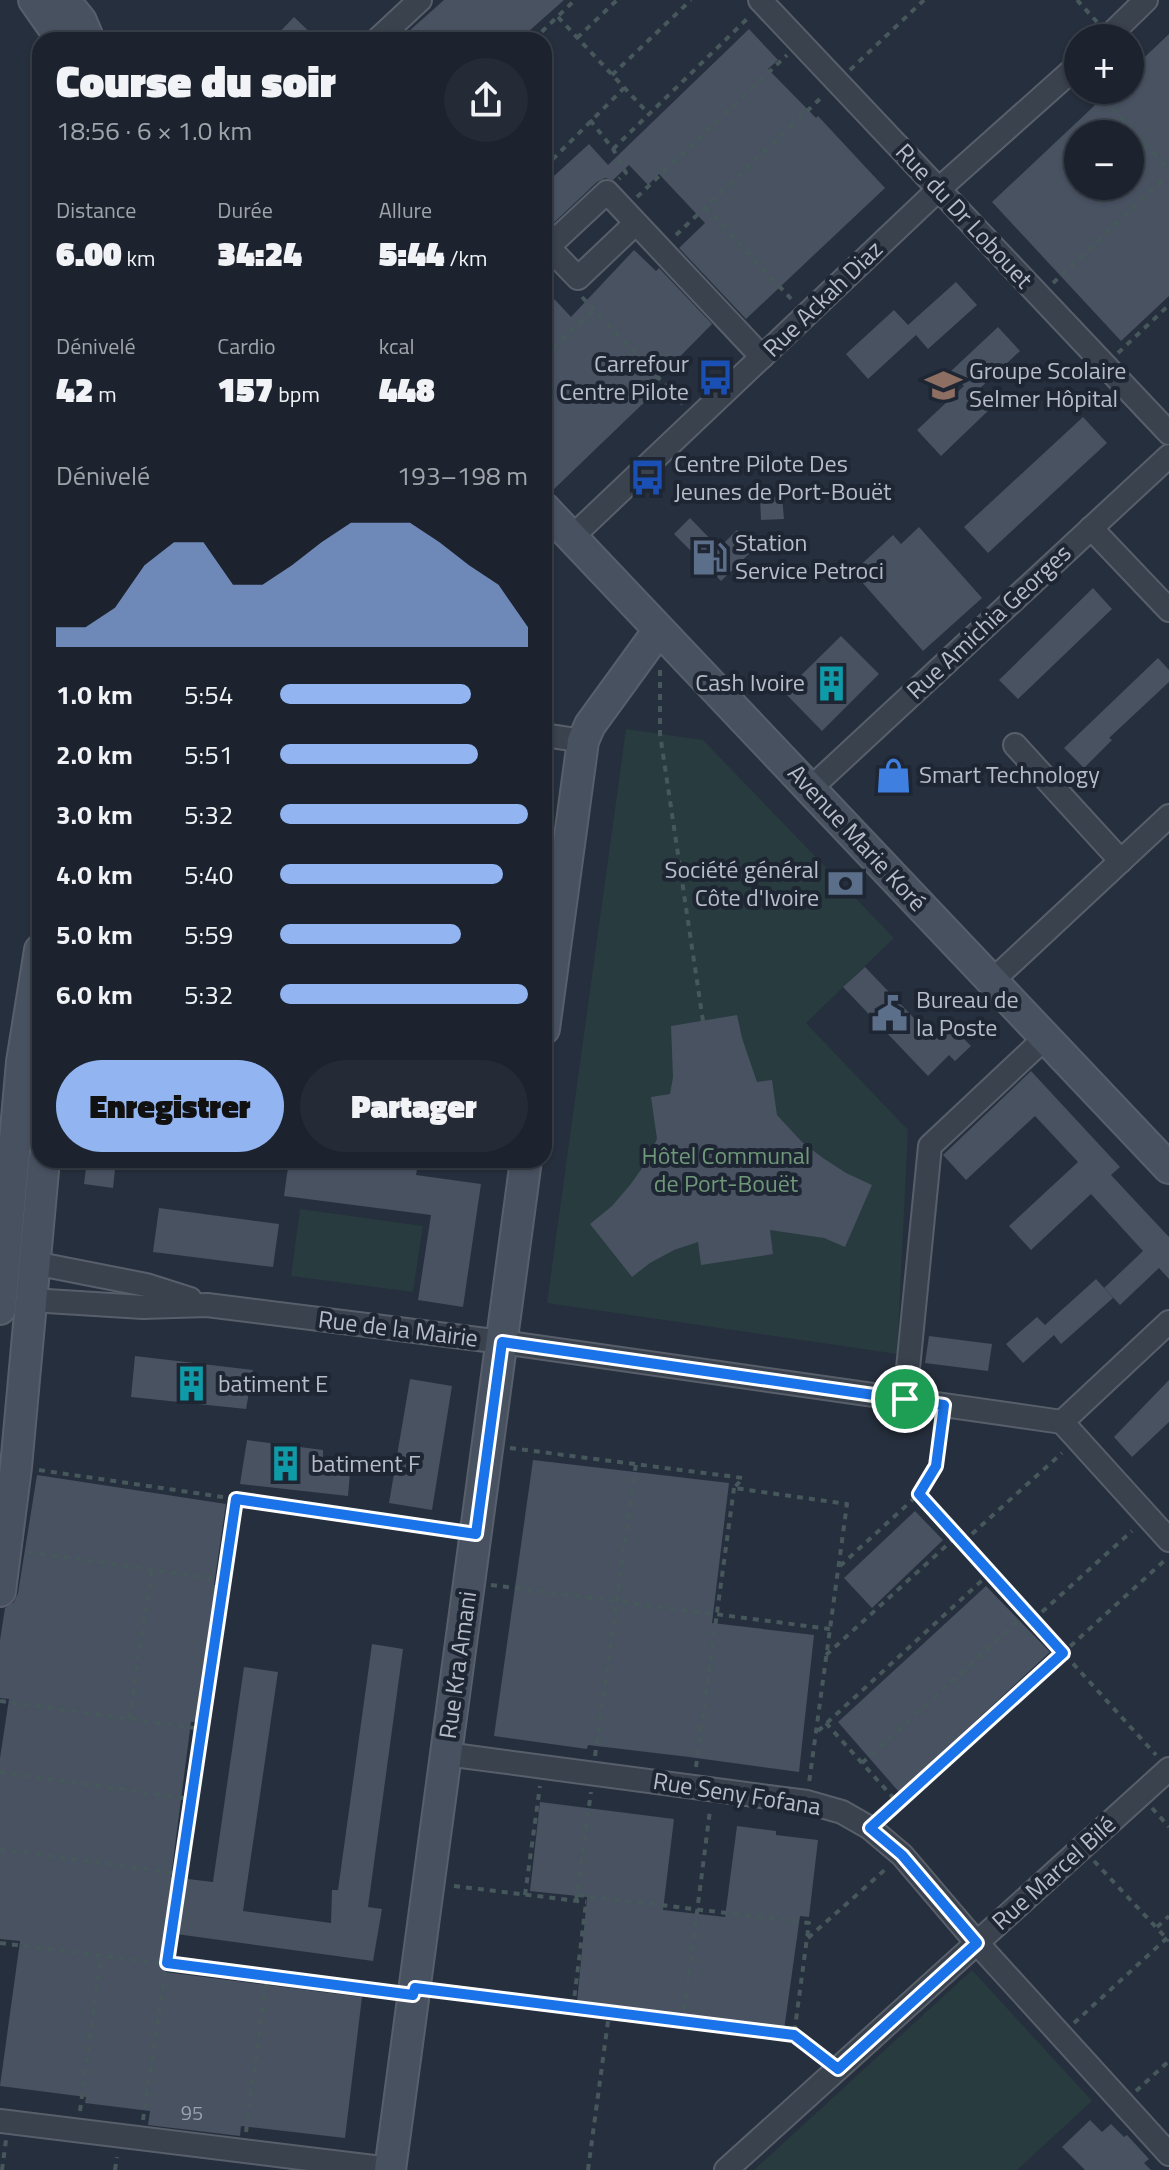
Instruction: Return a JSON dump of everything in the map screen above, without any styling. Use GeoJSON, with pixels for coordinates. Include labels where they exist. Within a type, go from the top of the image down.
{"type":"FeatureCollection","features":[{"type":"Feature","properties":{"kind":"main road"},"geometry":{"type":"LineString","coordinates":[[34,0],[79,28]]}},
{"type":"Feature","properties":{"kind":"main road","name":"Avenue Marie Koré"},"geometry":{"type":"LineString","coordinates":[[552,516],[1169,1168]]}},
{"type":"Feature","properties":{"kind":"main road"},"geometry":{"type":"LineString","coordinates":[[552,970],[583,741],[590,725],[659,630]]}},
{"type":"Feature","properties":{"kind":"main road"},"geometry":{"type":"LineString","coordinates":[[0,1309],[22,1062],[32,1000]]}},
{"type":"Feature","properties":{"kind":"main road"},"geometry":{"type":"LineString","coordinates":[[0,1591],[16,1467],[43,1168]]}},
{"type":"Feature","properties":{"kind":"main road","name":"Rue Kra Amani"},"geometry":{"type":"LineString","coordinates":[[390,2170],[525,1168]]}},
{"type":"Feature","properties":{"kind":"street"},"geometry":{"type":"LineString","coordinates":[[386,32],[420,0]]}},
{"type":"Feature","properties":{"kind":"street"},"geometry":{"type":"LineString","coordinates":[[1121,24],[1146,0]]}},
{"type":"Feature","properties":{"kind":"street","name":"Rue du Dr Lobouet"},"geometry":{"type":"LineString","coordinates":[[762,2],[1169,433]]}},
{"type":"Feature","properties":{"kind":"street","name":"Rue Ackah Diaz"},"geometry":{"type":"LineString","coordinates":[[572,537],[939,189],[1064,77]]}},
{"type":"Feature","properties":{"kind":"street"},"geometry":{"type":"LineString","coordinates":[[552,243],[607,192],[762,357]]}},
{"type":"Feature","properties":{"kind":"street"},"geometry":{"type":"LineString","coordinates":[[552,251],[578,278],[630,216]]}},
{"type":"Feature","properties":{"kind":"street","name":"Rue Amichia Georges"},"geometry":{"type":"LineString","coordinates":[[810,789],[1169,456]]}},
{"type":"Feature","properties":{"kind":"street"},"geometry":{"type":"LineString","coordinates":[[1091,528],[1169,610]]}},
{"type":"Feature","properties":{"kind":"street"},"geometry":{"type":"LineString","coordinates":[[552,736],[583,741]]}},
{"type":"Feature","properties":{"kind":"street"},"geometry":{"type":"LineString","coordinates":[[1015,745],[1121,861]]}},
{"type":"Feature","properties":{"kind":"street"},"geometry":{"type":"LineString","coordinates":[[992,981],[1169,816]]}},
{"type":"Feature","properties":{"kind":"street"},"geometry":{"type":"LineString","coordinates":[[905,1399],[930,1146],[1045,1038]]}},
{"type":"Feature","properties":{"kind":"street","name":"Rue de la Mairie"},"geometry":{"type":"LineString","coordinates":[[34,1263],[146,1285],[207,1305]]}},
{"type":"Feature","properties":{"kind":"street","name":"Rue de la Mairie"},"geometry":{"type":"LineString","coordinates":[[31,1300],[143,1307],[207,1305],[502,1342],[905,1399],[1070,1430]]}},
{"type":"Feature","properties":{"kind":"street"},"geometry":{"type":"LineString","coordinates":[[1169,1322],[1070,1430],[1169,1540]]}},
{"type":"Feature","properties":{"kind":"street","name":"Rue Seny Fofana"},"geometry":{"type":"LineString","coordinates":[[446,1754],[807,1802],[842,1812],[870,1828],[902,1855],[1060,2036],[1169,2154]]}},
{"type":"Feature","properties":{"kind":"street","name":"Rue Marcel Bilé"},"geometry":{"type":"LineString","coordinates":[[726,2170],[1169,1769]]}},
{"type":"Feature","properties":{"kind":"street"},"geometry":{"type":"LineString","coordinates":[[4,2122],[390,2170]]}},
{"type":"Feature","properties":{"kind":"path"},"geometry":{"type":"LineString","coordinates":[[542,32],[575,0]]}},
{"type":"Feature","properties":{"kind":"path"},"geometry":{"type":"LineString","coordinates":[[612,75],[691,0]]}},
{"type":"Feature","properties":{"kind":"path"},"geometry":{"type":"LineString","coordinates":[[660,249],[924,0]]}},
{"type":"Feature","properties":{"kind":"path"},"geometry":{"type":"LineString","coordinates":[[1077,0],[1098,24]]}},
{"type":"Feature","properties":{"kind":"path"},"geometry":{"type":"LineString","coordinates":[[577,38],[615,1]]}},
{"type":"Feature","properties":{"kind":"path"},"geometry":{"type":"LineString","coordinates":[[613,149],[762,2]]}},
{"type":"Feature","properties":{"kind":"path"},"geometry":{"type":"LineString","coordinates":[[558,17],[648,113]]}},
{"type":"Feature","properties":{"kind":"path"},"geometry":{"type":"LineString","coordinates":[[630,216],[800,42]]}},
{"type":"Feature","properties":{"kind":"path"},"geometry":{"type":"LineString","coordinates":[[552,160],[624,87]]}},
{"type":"Feature","properties":{"kind":"path"},"geometry":{"type":"LineString","coordinates":[[1039,296],[1169,172],[1108,104]]}},
{"type":"Feature","properties":{"kind":"path"},"geometry":{"type":"LineString","coordinates":[[590,120],[613,149],[626,173],[607,192]]}},
{"type":"Feature","properties":{"kind":"path"},"geometry":{"type":"LineString","coordinates":[[705,207],[806,315]]}},
{"type":"Feature","properties":{"kind":"path"},"geometry":{"type":"LineString","coordinates":[[578,278],[570,285],[697,419]]}},
{"type":"Feature","properties":{"kind":"path"},"geometry":{"type":"LineString","coordinates":[[1105,365],[1169,305]]}},
{"type":"Feature","properties":{"kind":"path"},"geometry":{"type":"LineString","coordinates":[[552,349],[594,310]]}},
{"type":"Feature","properties":{"kind":"path"},"geometry":{"type":"LineString","coordinates":[[659,630],[660,734],[703,1021]]}},
{"type":"Feature","properties":{"kind":"path"},"geometry":{"type":"LineString","coordinates":[[838,1568],[919,1494],[936,1466],[944,1405]]}},
{"type":"Feature","properties":{"kind":"path"},"geometry":{"type":"LineString","coordinates":[[963,1542],[1070,1430]]}},
{"type":"Feature","properties":{"kind":"path"},"geometry":{"type":"LineString","coordinates":[[488,1445],[743,1478],[734,1488],[717,1613],[697,1909],[683,2022]]}},
{"type":"Feature","properties":{"kind":"path"},"geometry":{"type":"LineString","coordinates":[[577,1898],[636,1464]]}},
{"type":"Feature","properties":{"kind":"path"},"geometry":{"type":"LineString","coordinates":[[16,1467],[476,1534]]}},
{"type":"Feature","properties":{"kind":"path"},"geometry":{"type":"LineString","coordinates":[[734,1488],[847,1504],[807,1802]]}},
{"type":"Feature","properties":{"kind":"path"},"geometry":{"type":"LineString","coordinates":[[919,1494],[1169,1769]]}},
{"type":"Feature","properties":{"kind":"path"},"geometry":{"type":"LineString","coordinates":[[141,2138],[236,1499]]}},
{"type":"Feature","properties":{"kind":"path"},"geometry":{"type":"LineString","coordinates":[[1033,1620],[1148,1516]]}},
{"type":"Feature","properties":{"kind":"path"},"geometry":{"type":"LineString","coordinates":[[826,1655],[957,1536]]}},
{"type":"Feature","properties":{"kind":"path"},"geometry":{"type":"LineString","coordinates":[[6,1549],[224,1580]]}},
{"type":"Feature","properties":{"kind":"path"},"geometry":{"type":"LineString","coordinates":[[870,1828],[1169,1556]]}},
{"type":"Feature","properties":{"kind":"path"},"geometry":{"type":"LineString","coordinates":[[129,1719],[152,1569]]}},
{"type":"Feature","properties":{"kind":"path"},"geometry":{"type":"LineString","coordinates":[[817,1731],[990,1573]]}},
{"type":"Feature","properties":{"kind":"path"},"geometry":{"type":"LineString","coordinates":[[469,1582],[830,1629]]}},
{"type":"Feature","properties":{"kind":"path"},"geometry":{"type":"LineString","coordinates":[[862,1763],[1027,1613]]}},
{"type":"Feature","properties":{"kind":"path"},"geometry":{"type":"LineString","coordinates":[[0,1701],[202,1729]]}},
{"type":"Feature","properties":{"kind":"path"},"geometry":{"type":"LineString","coordinates":[[826,1723],[898,1803]]}},
{"type":"Feature","properties":{"kind":"path"},"geometry":{"type":"LineString","coordinates":[[525,1895],[542,1767]]}},
{"type":"Feature","properties":{"kind":"path"},"geometry":{"type":"LineString","coordinates":[[0,1772],[191,1799]]}},
{"type":"Feature","properties":{"kind":"path"},"geometry":{"type":"LineString","coordinates":[[1060,2036],[1168,1940],[1081,1847]]}},
{"type":"Feature","properties":{"kind":"path"},"geometry":{"type":"LineString","coordinates":[[0,1849],[180,1874]]}},
{"type":"Feature","properties":{"kind":"path"},"geometry":{"type":"LineString","coordinates":[[806,1939],[902,1855]]}},
{"type":"Feature","properties":{"kind":"path"},"geometry":{"type":"LineString","coordinates":[[429,1883],[809,1923],[794,2035]]}},
{"type":"Feature","properties":{"kind":"path"},"geometry":{"type":"LineString","coordinates":[[573,2008],[587,1899]]}},
{"type":"Feature","properties":{"kind":"path"},"geometry":{"type":"LineString","coordinates":[[1157,1927],[1169,1916]]}},
{"type":"Feature","properties":{"kind":"path"},"geometry":{"type":"LineString","coordinates":[[0,1943],[794,2035],[838,2069]]}},
{"type":"Feature","properties":{"kind":"path"},"geometry":{"type":"LineString","coordinates":[[78,2131],[101,1955]]}},
{"type":"Feature","properties":{"kind":"path"},"geometry":{"type":"LineString","coordinates":[[244,2151],[267,1976]]}},
{"type":"Feature","properties":{"kind":"path"},"geometry":{"type":"LineString","coordinates":[[588,2170],[609,2013]]}},
{"type":"Feature","properties":{"kind":"path"},"geometry":{"type":"LineString","coordinates":[[1123,2103],[1169,2061]]}},
{"type":"Feature","properties":{"kind":"path"},"geometry":{"type":"LineString","coordinates":[[2,2170],[4,2122]]}},
{"type":"Feature","properties":{"kind":"green space","name":"Hôtel Communal de Port-Bouët"},"geometry":{"type":"Polygon","coordinates":[[[626,729],[703,740],[894,938],[806,1023],[908,1130],[897,1354],[547,1303],[626,729]]]}},
{"type":"Feature","properties":{"kind":"green space"},"geometry":{"type":"Polygon","coordinates":[[[300,1209],[423,1226],[413,1292],[291,1276],[300,1209]]]}},
{"type":"Feature","properties":{"kind":"green space"},"geometry":{"type":"Polygon","coordinates":[[[972,1970],[1092,2101],[1017,2170],[754,2170],[972,1970]]]}},
{"type":"Feature","properties":{"kind":"building"},"geometry":{"type":"Polygon","coordinates":[[[444,0],[564,0],[528,32],[408,32],[444,0]]]}},
{"type":"Feature","properties":{"kind":"building"},"geometry":{"type":"Polygon","coordinates":[[[294,17],[310,32],[280,32],[294,17]]]}},
{"type":"Feature","properties":{"kind":"building"},"geometry":{"type":"Polygon","coordinates":[[[749,29],[778,60],[768,69],[816,118],[818,116],[885,188],[746,319],[679,248],[705,223],[659,174],[648,185],[629,165],[613,180],[605,178],[597,182],[552,224],[552,178],[589,144],[608,165],[749,29]]]}},
{"type":"Feature","properties":{"kind":"building"},"geometry":{"type":"Polygon","coordinates":[[[1169,34],[1169,296],[1121,341],[992,202],[1064,134],[1064,200],[1144,200],[1144,120],[1079,120],[1096,104],[1144,104],[1144,58],[1169,34]]]}},
{"type":"Feature","properties":{"kind":"building"},"geometry":{"type":"Polygon","coordinates":[[[634,250],[656,271],[659,268],[712,324],[650,387],[655,392],[552,491],[552,297],[571,317],[634,250]]]}},
{"type":"Feature","properties":{"kind":"building"},"geometry":{"type":"Polygon","coordinates":[[[956,282],[977,305],[928,349],[916,335],[868,379],[846,354],[894,310],[908,325],[956,282]]]}},
{"type":"Feature","properties":{"kind":"building"},"geometry":{"type":"Polygon","coordinates":[[[998,327],[1020,351],[975,393],[990,409],[941,456],[917,430],[964,386],[951,371],[998,327]]]}},
{"type":"Feature","properties":{"kind":"building"},"geometry":{"type":"Polygon","coordinates":[[[1083,417],[1107,443],[988,553],[964,527],[1083,417]]]}},
{"type":"Feature","properties":{"kind":"building"},"geometry":{"type":"Polygon","coordinates":[[[782,497],[784,519],[761,520],[760,498],[782,497]]]}},
{"type":"Feature","properties":{"kind":"building"},"geometry":{"type":"Polygon","coordinates":[[[690,518],[719,548],[737,530],[755,548],[721,581],[674,534],[690,518]]]}},
{"type":"Feature","properties":{"kind":"building"},"geometry":{"type":"Polygon","coordinates":[[[919,527],[982,598],[923,651],[853,572],[893,535],[901,544],[919,527]]]}},
{"type":"Feature","properties":{"kind":"building"},"geometry":{"type":"Polygon","coordinates":[[[1093,588],[1112,609],[1018,699],[999,680],[1093,588]]]}},
{"type":"Feature","properties":{"kind":"building","name":"Cash Ivoire"},"geometry":{"type":"Polygon","coordinates":[[[841,636],[879,674],[822,731],[784,692],[841,636]]]}},
{"type":"Feature","properties":{"kind":"building"},"geometry":{"type":"Polygon","coordinates":[[[1158,658],[1169,670],[1169,682],[1109,738],[1112,740],[1084,768],[1064,748],[1158,658]]]}},
{"type":"Feature","properties":{"kind":"building"},"geometry":{"type":"Polygon","coordinates":[[[865,967],[932,1037],[947,1022],[971,1046],[955,1061],[949,1055],[928,1076],[843,987],[865,967]]]}},
{"type":"Feature","properties":{"kind":"building","name":"Hôtel Communal de Port-Bouët"},"geometry":{"type":"Polygon","coordinates":[[[737,1015],[757,1082],[772,1080],[777,1115],[802,1142],[823,1158],[872,1185],[845,1247],[824,1238],[770,1230],[773,1254],[701,1265],[698,1242],[674,1250],[632,1277],[590,1224],[612,1206],[630,1185],[657,1139],[651,1097],[670,1094],[673,1077],[671,1026],[737,1015]]]}},
{"type":"Feature","properties":{"kind":"building"},"geometry":{"type":"Polygon","coordinates":[[[1031,1071],[1120,1167],[1111,1175],[1169,1237],[1169,1279],[1159,1268],[1120,1305],[1104,1288],[1143,1251],[1091,1194],[1031,1250],[1009,1226],[1078,1162],[1035,1116],[966,1180],[943,1155],[1031,1071]]]}},
{"type":"Feature","properties":{"kind":"building"},"geometry":{"type":"Polygon","coordinates":[[[86,1168],[115,1168],[113,1188],[84,1184],[86,1168]]]}},
{"type":"Feature","properties":{"kind":"building"},"geometry":{"type":"Polygon","coordinates":[[[288,1168],[401,1168],[417,1170],[416,1175],[481,1184],[463,1307],[418,1300],[431,1215],[284,1196],[288,1168]]]}},
{"type":"Feature","properties":{"kind":"building"},"geometry":{"type":"Polygon","coordinates":[[[159,1208],[279,1224],[273,1267],[153,1252],[159,1208]]]}},
{"type":"Feature","properties":{"kind":"building"},"geometry":{"type":"Polygon","coordinates":[[[1096,1279],[1113,1298],[1061,1344],[1054,1335],[1023,1363],[1006,1344],[1037,1317],[1045,1325],[1096,1279]]]}},
{"type":"Feature","properties":{"kind":"building"},"geometry":{"type":"Polygon","coordinates":[[[929,1336],[992,1344],[988,1371],[925,1363],[929,1336]]]}},
{"type":"Feature","properties":{"kind":"building","name":"batiment E"},"geometry":{"type":"Polygon","coordinates":[[[135,1356],[253,1370],[246,1409],[131,1397],[135,1356]]]}},
{"type":"Feature","properties":{"kind":"building"},"geometry":{"type":"Polygon","coordinates":[[[410,1379],[452,1386],[432,1510],[389,1503],[410,1379]]]}},
{"type":"Feature","properties":{"kind":"building"},"geometry":{"type":"Polygon","coordinates":[[[1169,1380],[1169,1422],[1132,1457],[1114,1437],[1169,1380]]]}},
{"type":"Feature","properties":{"kind":"building","name":"batiment F"},"geometry":{"type":"Polygon","coordinates":[[[247,1440],[323,1450],[323,1459],[330,1469],[350,1473],[348,1496],[240,1484],[247,1440]]]}},
{"type":"Feature","properties":{"kind":"building"},"geometry":{"type":"Polygon","coordinates":[[[533,1460],[729,1483],[712,1623],[814,1635],[799,1772],[494,1736],[533,1460]]]}},
{"type":"Feature","properties":{"kind":"building"},"geometry":{"type":"Polygon","coordinates":[[[37,1475],[226,1504],[197,1722],[191,1722],[171,1877],[213,1882],[244,1667],[278,1672],[243,1911],[331,1923],[332,1890],[338,1890],[372,1644],[403,1649],[368,1907],[382,1909],[373,1961],[169,1933],[165,1972],[362,1997],[345,2138],[241,2126],[240,2136],[148,2125],[150,2111],[85,2103],[86,2097],[0,2086],[20,1941],[0,1939],[0,1758],[9,1699],[0,1698],[0,1640],[5,1608],[14,1602],[18,1593],[37,1475]]]}},
{"type":"Feature","properties":{"kind":"building"},"geometry":{"type":"Polygon","coordinates":[[[915,1511],[943,1540],[872,1608],[844,1578],[915,1511]]]}},
{"type":"Feature","properties":{"kind":"building"},"geometry":{"type":"Polygon","coordinates":[[[986,1586],[1050,1652],[899,1792],[838,1722],[986,1586]]]}},
{"type":"Feature","properties":{"kind":"building"},"geometry":{"type":"Polygon","coordinates":[[[540,1802],[674,1819],[663,1910],[725,1917],[737,1826],[818,1840],[809,1917],[800,1916],[784,2030],[633,2012],[634,2008],[577,2003],[587,1897],[530,1891],[540,1802]]]}},
{"type":"Feature","properties":{"kind":"building"},"geometry":{"type":"Polygon","coordinates":[[[1090,2120],[1102,2132],[1111,2124],[1124,2137],[1127,2135],[1149,2159],[1144,2163],[1151,2170],[1085,2170],[1062,2147],[1090,2120]]]}},
{"type":"Feature","properties":{"kind":"place","name":"Carrefour Centre Pilote"},"geometry":{"type":"Point","coordinates":[715,378]}},
{"type":"Feature","properties":{"kind":"place","name":"Groupe Scolaire Selmer Hôpital"},"geometry":{"type":"Point","coordinates":[943,385]}},
{"type":"Feature","properties":{"kind":"place","name":"Centre Pilote Des Jeunes de Port-Bouët"},"geometry":{"type":"Point","coordinates":[648,478]}},
{"type":"Feature","properties":{"kind":"place","name":"Station Service Petroci"},"geometry":{"type":"Point","coordinates":[709,557]}},
{"type":"Feature","properties":{"kind":"place","name":"Cash Ivoire"},"geometry":{"type":"Point","coordinates":[831,683]}},
{"type":"Feature","properties":{"kind":"place","name":"Smart Technology"},"geometry":{"type":"Point","coordinates":[893,775]}},
{"type":"Feature","properties":{"kind":"place","name":"Société général Côte d'Ivoire"},"geometry":{"type":"Point","coordinates":[845,884]}},
{"type":"Feature","properties":{"kind":"place","name":"Bureau de la Poste"},"geometry":{"type":"Point","coordinates":[890,1014]}},
{"type":"Feature","properties":{"kind":"place","name":"batiment E"},"geometry":{"type":"Point","coordinates":[192,1384]}},
{"type":"Feature","properties":{"kind":"place","name":"batiment F"},"geometry":{"type":"Point","coordinates":[285,1464]}},
{"type":"Feature","properties":{"kind":"route"},"geometry":{"type":"LineString","coordinates":[[502,1342],[905,1399],[944,1405],[936,1466],[919,1494],[1063,1653],[870,1828],[902,1855],[977,1943],[838,2069],[794,2035],[415,1988],[413,1995],[167,1963],[236,1499],[476,1534],[502,1342]]}}]}
